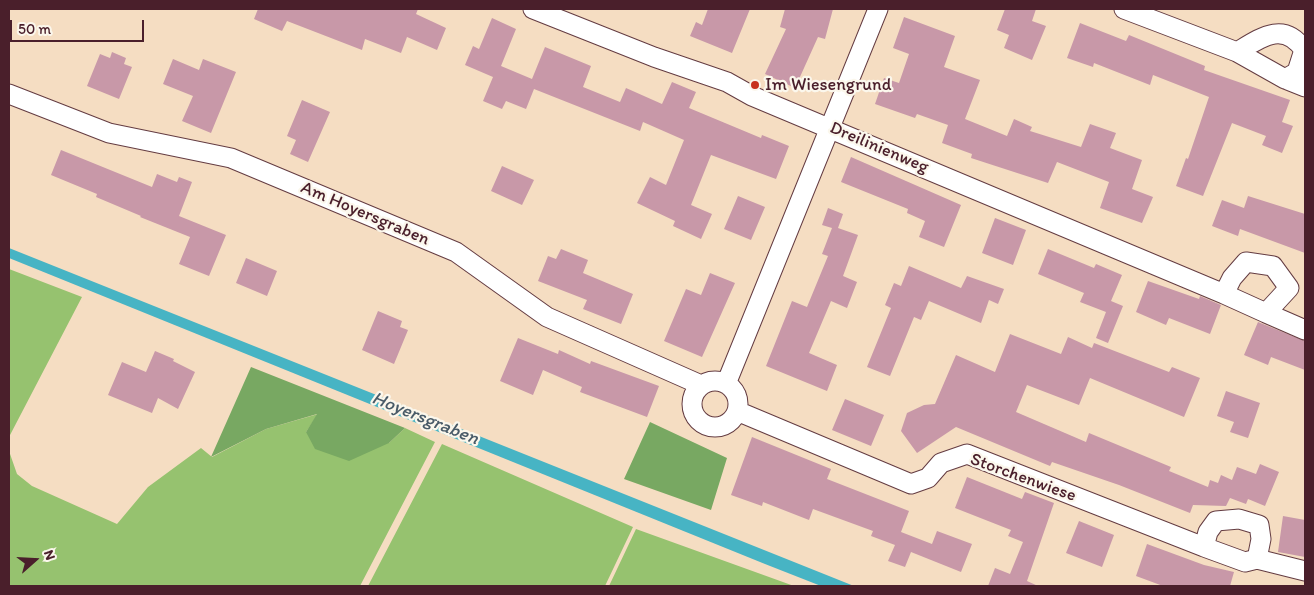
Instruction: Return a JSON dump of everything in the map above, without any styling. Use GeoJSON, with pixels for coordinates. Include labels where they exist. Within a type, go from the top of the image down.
{"type":"FeatureCollection","features":[{"type":"Feature","properties":{"kind":"street","name":"Dreilinienweg"},"geometry":{"type":"LineString","coordinates":[[533,9],[654,57],[727,82],[752,96],[1224,294],[1305,330]]}},
{"type":"Feature","properties":{"kind":"street"},"geometry":{"type":"LineString","coordinates":[[726,384],[878,9]]}},
{"type":"Feature","properties":{"kind":"street"},"geometry":{"type":"LineString","coordinates":[[1124,9],[1237,52],[1285,79],[1305,87]]}},
{"type":"Feature","properties":{"kind":"street"},"geometry":{"type":"LineString","coordinates":[[1237,52],[1262,37],[1280,32],[1298,40],[1304,50],[1297,72],[1285,79]]}},
{"type":"Feature","properties":{"kind":"street","name":"Am Hoyersgraben"},"geometry":{"type":"LineString","coordinates":[[9,94],[109,133],[231,158],[447,248],[456,252],[547,317],[701,385]]}},
{"type":"Feature","properties":{"kind":"street"},"geometry":{"type":"LineString","coordinates":[[1224,294],[1232,278],[1246,262],[1273,266],[1289,288],[1266,313]]}},
{"type":"Feature","properties":{"kind":"street"},"geometry":{"type":"LineString","coordinates":[[715,381],[726,384],[736,393],[738,401],[737,411],[731,421],[721,426],[712,427],[700,422],[694,415],[692,403],[695,391],[701,385],[715,381]]}},
{"type":"Feature","properties":{"kind":"street","name":"Storchenwiese"},"geometry":{"type":"LineString","coordinates":[[737,411],[911,484],[928,478],[941,463],[967,454],[1245,562],[1257,559],[1305,571]]}},
{"type":"Feature","properties":{"kind":"street"},"geometry":{"type":"LineString","coordinates":[[1204,547],[1208,532],[1216,521],[1239,519],[1258,525],[1261,540],[1257,559]]}},
{"type":"Feature","properties":{"kind":"green space"},"geometry":{"type":"Polygon","coordinates":[[[9,269],[82,297],[9,437],[9,269]]]}},
{"type":"Feature","properties":{"kind":"green space"},"geometry":{"type":"Polygon","coordinates":[[[251,367],[405,428],[389,443],[349,461],[315,449],[306,432],[317,414],[266,429],[211,457],[251,367]]]}},
{"type":"Feature","properties":{"kind":"green space"},"geometry":{"type":"Polygon","coordinates":[[[318,414],[306,432],[389,443],[405,428],[435,442],[360,586],[9,586],[9,451],[17,474],[32,486],[117,524],[148,487],[201,448],[212,457],[266,429],[318,414]]]}},
{"type":"Feature","properties":{"kind":"green space"},"geometry":{"type":"Polygon","coordinates":[[[650,422],[727,458],[711,510],[624,479],[650,422]]]}},
{"type":"Feature","properties":{"kind":"green space"},"geometry":{"type":"Polygon","coordinates":[[[442,444],[633,527],[605,586],[368,586],[442,444]]]}},
{"type":"Feature","properties":{"kind":"green space"},"geometry":{"type":"Polygon","coordinates":[[[636,529],[794,586],[609,586],[636,529]]]}},
{"type":"Feature","properties":{"kind":"water","name":"Hoyersgraben"},"geometry":{"type":"Polygon","coordinates":[[[9,248],[854,586],[821,586],[765,564],[9,258],[9,248]]]}},
{"type":"Feature","properties":{"kind":"building"},"geometry":{"type":"Polygon","coordinates":[[[258,9],[418,9],[416,14],[446,28],[437,50],[407,37],[401,53],[365,39],[362,50],[287,21],[282,31],[254,19],[258,9]]]}},
{"type":"Feature","properties":{"kind":"building"},"geometry":{"type":"Polygon","coordinates":[[[708,9],[750,9],[732,53],[690,36],[696,22],[702,25],[708,9]]]}},
{"type":"Feature","properties":{"kind":"building"},"geometry":{"type":"Polygon","coordinates":[[[785,9],[833,9],[825,39],[818,37],[795,88],[765,74],[786,29],[780,27],[785,9]]]}},
{"type":"Feature","properties":{"kind":"building"},"geometry":{"type":"Polygon","coordinates":[[[1005,9],[1036,9],[1032,21],[1046,26],[1032,60],[1004,48],[1009,35],[997,30],[1005,9]]]}},
{"type":"Feature","properties":{"kind":"building"},"geometry":{"type":"Polygon","coordinates":[[[904,17],[955,36],[944,67],[980,80],[965,119],[1007,136],[1014,119],[1032,127],[1030,131],[1081,147],[1090,124],[1116,133],[1110,148],[1142,160],[1132,189],[1153,197],[1142,223],[1100,208],[1109,182],[1057,162],[1048,183],[971,158],[972,154],[942,143],[948,125],[917,114],[915,118],[875,104],[884,78],[899,83],[909,54],[893,48],[904,17]]]}},
{"type":"Feature","properties":{"kind":"building"},"geometry":{"type":"Polygon","coordinates":[[[492,18],[516,29],[501,66],[532,79],[545,47],[591,66],[583,87],[620,102],[626,88],[662,104],[672,82],[696,92],[689,108],[761,138],[762,135],[789,146],[776,179],[711,155],[691,205],[712,214],[701,239],[673,226],[675,221],[637,203],[650,177],[666,185],[684,140],[643,122],[640,131],[534,89],[526,109],[506,101],[502,109],[483,101],[493,77],[465,65],[473,46],[479,49],[492,18]]]}},
{"type":"Feature","properties":{"kind":"building"},"geometry":{"type":"Polygon","coordinates":[[[1080,23],[1126,41],[1129,35],[1205,66],[1204,70],[1290,100],[1282,122],[1293,126],[1282,153],[1262,145],[1266,136],[1232,123],[1203,196],[1176,186],[1186,158],[1188,159],[1209,97],[1153,75],[1150,85],[1094,63],[1093,67],[1067,58],[1080,23]]]}},
{"type":"Feature","properties":{"kind":"building"},"geometry":{"type":"Polygon","coordinates":[[[112,52],[126,58],[124,64],[132,67],[119,99],[87,86],[100,54],[110,58],[112,52]]]}},
{"type":"Feature","properties":{"kind":"building"},"geometry":{"type":"Polygon","coordinates":[[[173,59],[199,70],[203,59],[236,72],[211,133],[182,121],[193,96],[163,84],[173,59]]]}},
{"type":"Feature","properties":{"kind":"building"},"geometry":{"type":"Polygon","coordinates":[[[302,100],[330,112],[308,162],[290,154],[296,140],[287,136],[302,100]]]}},
{"type":"Feature","properties":{"kind":"building"},"geometry":{"type":"Polygon","coordinates":[[[61,150],[152,187],[157,174],[177,182],[179,177],[192,182],[179,216],[226,235],[209,276],[179,264],[190,237],[140,217],[96,197],[97,194],[51,175],[61,150]]]}},
{"type":"Feature","properties":{"kind":"building"},"geometry":{"type":"Polygon","coordinates":[[[851,157],[961,205],[944,247],[919,237],[925,221],[907,213],[908,209],[841,182],[851,157]]]}},
{"type":"Feature","properties":{"kind":"building"},"geometry":{"type":"Polygon","coordinates":[[[502,166],[534,180],[522,205],[491,191],[502,166]]]}},
{"type":"Feature","properties":{"kind":"building"},"geometry":{"type":"Polygon","coordinates":[[[738,196],[765,207],[751,240],[724,229],[738,196]]]}},
{"type":"Feature","properties":{"kind":"building"},"geometry":{"type":"Polygon","coordinates":[[[1248,196],[1305,214],[1305,253],[1240,229],[1238,236],[1212,226],[1222,200],[1244,208],[1248,196]]]}},
{"type":"Feature","properties":{"kind":"building"},"geometry":{"type":"Polygon","coordinates":[[[828,208],[843,214],[838,228],[858,235],[843,276],[857,282],[847,308],[831,301],[809,353],[837,365],[827,391],[766,366],[792,301],[807,307],[828,256],[822,254],[832,228],[822,225],[828,208]]]}},
{"type":"Feature","properties":{"kind":"building"},"geometry":{"type":"Polygon","coordinates":[[[995,218],[1026,230],[1013,265],[982,253],[995,218]]]}},
{"type":"Feature","properties":{"kind":"building"},"geometry":{"type":"Polygon","coordinates":[[[561,249],[588,260],[583,273],[633,294],[621,324],[583,309],[587,300],[538,281],[548,256],[556,259],[561,249]]]}},
{"type":"Feature","properties":{"kind":"building"},"geometry":{"type":"Polygon","coordinates":[[[1048,249],[1094,268],[1096,264],[1122,275],[1111,301],[1123,306],[1108,343],[1096,338],[1106,312],[1080,302],[1084,293],[1038,274],[1048,249]]]}},
{"type":"Feature","properties":{"kind":"building"},"geometry":{"type":"Polygon","coordinates":[[[246,258],[277,271],[267,296],[236,283],[246,258]]]}},
{"type":"Feature","properties":{"kind":"building"},"geometry":{"type":"Polygon","coordinates":[[[909,266],[961,288],[967,276],[1004,289],[998,304],[989,300],[981,323],[929,301],[921,320],[914,317],[890,376],[867,367],[891,308],[885,305],[894,283],[901,286],[909,266]]]}},
{"type":"Feature","properties":{"kind":"building"},"geometry":{"type":"Polygon","coordinates":[[[710,273],[735,283],[702,357],[664,341],[686,289],[701,295],[710,273]]]}},
{"type":"Feature","properties":{"kind":"building"},"geometry":{"type":"Polygon","coordinates":[[[1148,281],[1199,299],[1200,296],[1221,305],[1210,334],[1169,318],[1166,325],[1136,312],[1148,281]]]}},
{"type":"Feature","properties":{"kind":"building"},"geometry":{"type":"Polygon","coordinates":[[[378,311],[402,321],[400,327],[408,330],[394,364],[362,350],[378,311]]]}},
{"type":"Feature","properties":{"kind":"building"},"geometry":{"type":"Polygon","coordinates":[[[1258,322],[1305,341],[1305,370],[1271,357],[1268,365],[1244,355],[1258,322]]]}},
{"type":"Feature","properties":{"kind":"building"},"geometry":{"type":"Polygon","coordinates":[[[1010,334],[1061,354],[1068,337],[1092,348],[1094,343],[1169,372],[1172,367],[1200,378],[1184,417],[1090,378],[1079,405],[1027,385],[1016,412],[1086,442],[1089,433],[1171,467],[1169,471],[1208,487],[1210,480],[1218,483],[1221,475],[1232,480],[1237,467],[1256,474],[1260,464],[1279,472],[1265,506],[1248,499],[1246,504],[1230,498],[1226,506],[1193,505],[1190,513],[1119,485],[1052,462],[1050,466],[956,427],[917,453],[901,431],[907,413],[924,405],[935,404],[956,355],[995,372],[1010,334]]]}},
{"type":"Feature","properties":{"kind":"building"},"geometry":{"type":"Polygon","coordinates":[[[518,338],[558,354],[559,350],[590,364],[591,361],[659,386],[647,417],[580,392],[582,387],[543,370],[533,395],[500,381],[518,338]]]}},
{"type":"Feature","properties":{"kind":"building"},"geometry":{"type":"Polygon","coordinates":[[[155,351],[174,359],[173,361],[195,372],[178,409],[158,398],[152,413],[108,395],[122,362],[146,372],[155,351]]]}},
{"type":"Feature","properties":{"kind":"building"},"geometry":{"type":"Polygon","coordinates":[[[1226,391],[1260,403],[1248,438],[1230,432],[1234,422],[1217,416],[1226,391]]]}},
{"type":"Feature","properties":{"kind":"building"},"geometry":{"type":"Polygon","coordinates":[[[845,399],[884,415],[871,446],[832,430],[845,399]]]}},
{"type":"Feature","properties":{"kind":"building"},"geometry":{"type":"Polygon","coordinates":[[[752,437],[831,469],[827,479],[909,511],[901,532],[932,544],[937,531],[972,544],[961,572],[911,552],[905,567],[888,561],[895,545],[871,536],[873,531],[813,509],[809,520],[763,502],[762,506],[731,495],[752,437]]]}},
{"type":"Feature","properties":{"kind":"building"},"geometry":{"type":"Polygon","coordinates":[[[967,477],[1022,499],[1025,492],[1054,503],[1027,581],[1038,586],[988,586],[995,568],[1010,574],[1023,542],[1008,536],[1011,530],[955,508],[967,477]]]}},
{"type":"Feature","properties":{"kind":"building"},"geometry":{"type":"Polygon","coordinates":[[[1283,516],[1305,520],[1305,557],[1278,552],[1283,516]]]}},
{"type":"Feature","properties":{"kind":"building"},"geometry":{"type":"Polygon","coordinates":[[[1079,521],[1114,535],[1102,567],[1066,553],[1079,521]]]}},
{"type":"Feature","properties":{"kind":"building"},"geometry":{"type":"Polygon","coordinates":[[[1147,544],[1204,565],[1234,572],[1230,586],[1163,586],[1136,576],[1147,544]]]}},
{"type":"Feature","properties":{"kind":"place","name":"Im Wiesengrund"},"geometry":{"type":"Point","coordinates":[755,85]}}]}
